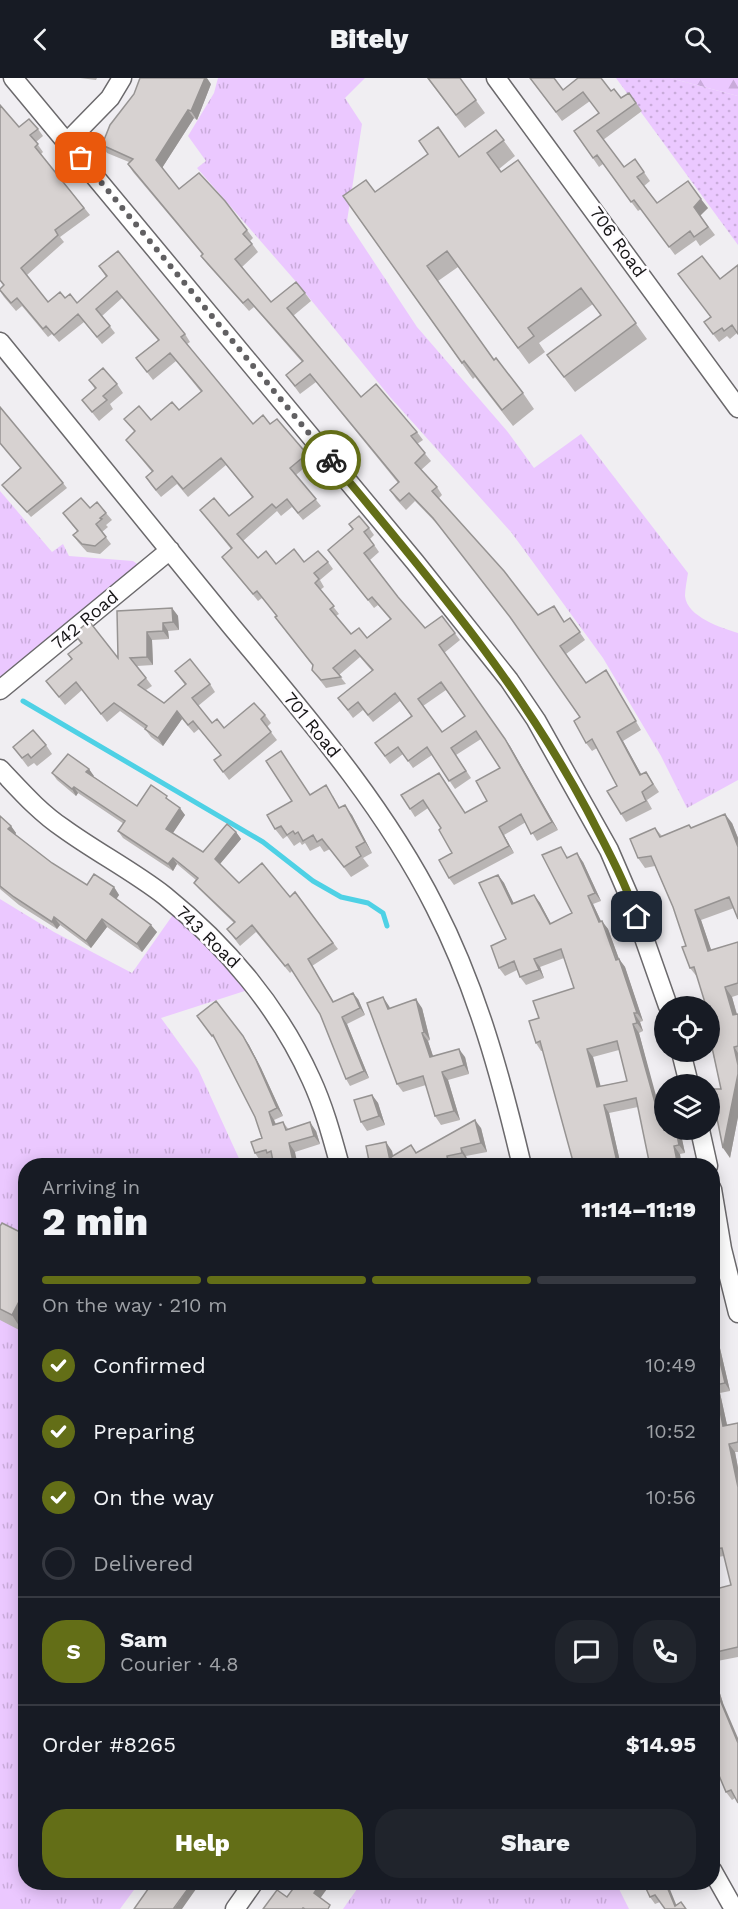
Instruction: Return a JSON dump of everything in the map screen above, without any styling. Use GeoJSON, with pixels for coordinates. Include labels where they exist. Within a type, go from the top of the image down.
{"type":"FeatureCollection","features":[{"type":"Feature","properties":{"kind":"street"},"geometry":{"type":"LineString","coordinates":[[13,78],[408,553],[509,680],[536,720],[609,850],[632,901],[665,996]]}},
{"type":"Feature","properties":{"kind":"street"},"geometry":{"type":"LineString","coordinates":[[67,142],[110,98],[122,78]]}},
{"type":"Feature","properties":{"kind":"street","name":"706 Road"},"geometry":{"type":"LineString","coordinates":[[496,78],[738,408]]}},
{"type":"Feature","properties":{"kind":"street","name":"701 Road"},"geometry":{"type":"LineString","coordinates":[[0,342],[343,762],[420,879],[436,909],[480,1013],[506,1098],[520,1158]]}},
{"type":"Feature","properties":{"kind":"street","name":"742 Road"},"geometry":{"type":"LineString","coordinates":[[0,690],[170,550]]}},
{"type":"Feature","properties":{"kind":"street","name":"743 Road"},"geometry":{"type":"LineString","coordinates":[[0,769],[28,800],[61,827],[165,896],[221,947],[244,973],[276,1016],[311,1079],[337,1158]]}},
{"type":"Feature","properties":{"kind":"street"},"geometry":{"type":"LineString","coordinates":[[702,1140],[706,1158]]}},
{"type":"Feature","properties":{"kind":"street"},"geometry":{"type":"LineString","coordinates":[[720,1259],[738,1313]]}},
{"type":"Feature","properties":{"kind":"street"},"geometry":{"type":"LineString","coordinates":[[720,1884],[734,1909]]}},
{"type":"Feature","properties":{"kind":"street"},"geometry":{"type":"LineString","coordinates":[[235,1909],[248,1890]]}},
{"type":"Feature","properties":{"kind":"green space"},"geometry":{"type":"Polygon","coordinates":[[[218,78],[365,78],[345,98],[362,124],[347,221],[417,327],[507,431],[534,468],[581,434],[688,573],[685,596],[692,610],[706,620],[738,633],[738,780],[687,808],[661,756],[603,658],[511,532],[390,397],[298,284],[197,168],[206,161],[188,136],[214,93],[218,78]]]}},
{"type":"Feature","properties":{"kind":"green space"},"geometry":{"type":"Polygon","coordinates":[[[616,78],[670,78],[738,96],[738,245],[616,78]]]}},
{"type":"Feature","properties":{"kind":"green space"},"geometry":{"type":"Polygon","coordinates":[[[670,78],[738,78],[738,96],[670,78]]]}},
{"type":"Feature","properties":{"kind":"green space"},"geometry":{"type":"Polygon","coordinates":[[[0,491],[52,552],[63,544],[69,556],[133,561],[146,570],[0,691],[0,491]]]}},
{"type":"Feature","properties":{"kind":"green space"},"geometry":{"type":"Polygon","coordinates":[[[0,899],[54,932],[132,973],[177,909],[254,988],[161,1018],[198,1069],[239,1158],[18,1158],[18,1890],[134,1890],[120,1909],[0,1909],[0,899]]]}},
{"type":"Feature","properties":{"kind":"green space"},"geometry":{"type":"Polygon","coordinates":[[[356,1890],[620,1890],[629,1909],[343,1909],[356,1890]]]}},
{"type":"Feature","properties":{"kind":"building"},"geometry":{"type":"Polygon","coordinates":[[[140,78],[205,78],[191,111],[188,110],[156,160],[179,189],[199,173],[225,201],[247,230],[243,234],[252,244],[235,259],[271,302],[296,282],[305,293],[287,308],[361,397],[376,384],[417,432],[411,436],[425,453],[415,463],[437,487],[432,491],[504,571],[538,615],[554,606],[564,622],[570,618],[580,632],[560,646],[586,683],[606,670],[636,721],[617,732],[640,775],[646,772],[653,784],[642,792],[646,801],[621,814],[607,791],[617,786],[592,739],[586,743],[574,721],[580,717],[510,617],[433,518],[409,493],[400,501],[390,490],[399,482],[310,374],[295,386],[286,375],[303,361],[248,299],[243,303],[201,256],[203,254],[128,164],[133,159],[102,145],[110,125],[134,94],[140,78]]]}},
{"type":"Feature","properties":{"kind":"building"},"geometry":{"type":"Polygon","coordinates":[[[428,78],[460,78],[476,100],[456,115],[428,78]]]}},
{"type":"Feature","properties":{"kind":"building"},"geometry":{"type":"Polygon","coordinates":[[[530,78],[554,78],[563,90],[578,78],[601,78],[611,91],[614,89],[621,98],[629,93],[636,103],[597,131],[624,167],[635,159],[644,172],[637,177],[657,203],[688,181],[701,199],[694,207],[708,227],[694,237],[690,231],[669,247],[634,200],[631,202],[597,155],[593,158],[574,131],[599,113],[583,92],[556,112],[530,78]]]}},
{"type":"Feature","properties":{"kind":"building"},"geometry":{"type":"Polygon","coordinates":[[[0,105],[19,127],[29,119],[38,129],[30,135],[38,144],[35,147],[84,208],[55,230],[58,235],[21,268],[48,302],[60,292],[65,298],[70,294],[77,303],[107,276],[99,266],[118,251],[185,334],[181,337],[253,424],[263,415],[270,424],[277,419],[307,454],[290,468],[316,499],[298,513],[287,499],[276,508],[272,504],[237,534],[258,558],[266,551],[276,564],[294,549],[304,562],[318,551],[328,562],[314,573],[319,579],[315,583],[334,606],[330,609],[351,634],[359,628],[367,638],[391,619],[372,597],[368,600],[328,550],[353,529],[349,524],[359,516],[369,528],[364,532],[374,545],[364,553],[398,597],[425,628],[442,616],[455,633],[439,645],[505,739],[552,822],[531,834],[521,814],[499,827],[509,846],[449,878],[439,860],[452,853],[439,830],[441,828],[423,800],[410,809],[401,795],[439,773],[465,813],[487,801],[476,781],[500,768],[476,731],[451,748],[466,771],[449,781],[427,747],[408,761],[398,747],[385,756],[375,743],[412,716],[395,693],[368,715],[358,702],[348,710],[338,698],[373,670],[355,650],[333,668],[341,677],[321,680],[312,670],[313,665],[257,591],[253,594],[222,557],[232,548],[200,510],[214,498],[229,516],[253,497],[221,458],[183,489],[172,476],[156,490],[146,477],[153,471],[126,440],[135,431],[124,419],[139,406],[151,420],[172,402],[179,410],[202,391],[170,353],[147,372],[136,358],[159,340],[117,291],[96,309],[110,326],[97,337],[78,314],[54,335],[46,326],[43,329],[17,298],[11,303],[0,290],[4,285],[0,280],[0,105]],[[441,682],[418,699],[442,732],[465,716],[441,682]]]}},
{"type":"Feature","properties":{"kind":"building"},"geometry":{"type":"Polygon","coordinates":[[[438,127],[459,157],[496,130],[504,140],[487,153],[501,172],[518,160],[636,323],[564,377],[547,355],[601,315],[581,288],[528,328],[534,336],[518,348],[447,251],[427,266],[494,360],[496,358],[523,393],[502,410],[464,361],[462,363],[343,196],[366,180],[375,192],[428,154],[419,141],[438,127]]]}},
{"type":"Feature","properties":{"kind":"building"},"geometry":{"type":"Polygon","coordinates":[[[702,256],[720,279],[738,265],[738,334],[732,325],[724,331],[722,328],[713,334],[704,322],[711,317],[678,274],[702,256]]]}},
{"type":"Feature","properties":{"kind":"building"},"geometry":{"type":"Polygon","coordinates":[[[103,368],[117,384],[103,396],[107,400],[92,412],[82,400],[96,388],[89,380],[103,368]]]}},
{"type":"Feature","properties":{"kind":"building"},"geometry":{"type":"Polygon","coordinates":[[[0,407],[63,483],[27,512],[2,485],[21,468],[0,443],[0,407]]]}},
{"type":"Feature","properties":{"kind":"building"},"geometry":{"type":"Polygon","coordinates":[[[81,498],[90,508],[97,502],[106,513],[96,524],[106,537],[95,546],[82,544],[73,535],[78,531],[63,513],[81,498]]]}},
{"type":"Feature","properties":{"kind":"building"},"geometry":{"type":"Polygon","coordinates":[[[172,608],[173,622],[163,623],[163,631],[147,632],[147,657],[130,658],[146,678],[138,685],[164,703],[186,684],[175,671],[190,659],[210,684],[192,698],[212,723],[217,719],[224,728],[254,703],[265,715],[261,719],[271,732],[223,772],[214,760],[221,755],[193,721],[188,725],[177,711],[158,738],[145,729],[147,726],[114,703],[101,714],[76,682],[59,697],[46,681],[72,659],[68,654],[82,643],[74,634],[89,621],[118,658],[117,611],[172,608]]]}},
{"type":"Feature","properties":{"kind":"building"},"geometry":{"type":"Polygon","coordinates":[[[33,730],[46,745],[31,758],[28,754],[22,758],[13,747],[33,730]]]}},
{"type":"Feature","properties":{"kind":"building"},"geometry":{"type":"Polygon","coordinates":[[[281,751],[310,795],[326,785],[339,808],[345,805],[365,842],[356,847],[361,856],[344,867],[322,839],[317,842],[313,835],[303,841],[298,832],[295,834],[293,831],[287,835],[281,826],[275,829],[267,815],[292,801],[266,761],[281,751]]]}},
{"type":"Feature","properties":{"kind":"building"},"geometry":{"type":"Polygon","coordinates":[[[68,754],[89,769],[86,772],[137,806],[151,785],[167,796],[166,798],[180,808],[166,829],[203,852],[227,824],[236,832],[215,859],[239,883],[262,863],[290,897],[295,892],[333,943],[308,959],[333,1002],[353,993],[360,1008],[342,1017],[364,1071],[346,1079],[320,1014],[288,964],[285,966],[252,925],[236,939],[227,929],[235,922],[194,883],[198,878],[173,858],[168,864],[118,831],[125,821],[74,787],[72,789],[52,773],[68,754]]]}},
{"type":"Feature","properties":{"kind":"building"},"geometry":{"type":"Polygon","coordinates":[[[725,814],[738,847],[738,919],[729,897],[695,910],[708,951],[738,942],[738,983],[725,987],[733,1015],[738,1014],[738,1046],[734,1047],[738,1074],[723,1148],[720,1133],[720,1074],[718,1074],[715,1062],[720,1062],[720,996],[703,996],[694,967],[690,968],[682,947],[686,946],[673,907],[651,856],[638,858],[630,839],[655,828],[660,837],[689,825],[691,828],[725,814]]]}},
{"type":"Feature","properties":{"kind":"building"},"geometry":{"type":"Polygon","coordinates":[[[0,816],[11,826],[8,829],[52,863],[87,885],[94,874],[114,887],[110,894],[151,925],[137,944],[102,919],[86,941],[54,917],[52,922],[0,886],[0,816]]]}},
{"type":"Feature","properties":{"kind":"building"},"geometry":{"type":"Polygon","coordinates":[[[561,847],[567,858],[577,853],[595,893],[588,896],[599,922],[602,921],[616,960],[619,959],[637,1013],[634,1013],[637,1023],[633,1024],[654,1099],[654,1140],[678,1140],[679,1145],[674,1146],[676,1158],[648,1158],[636,1098],[604,1105],[616,1158],[572,1158],[540,1041],[536,1043],[529,1021],[539,1018],[533,1001],[574,988],[561,949],[534,959],[539,970],[520,977],[514,961],[499,968],[491,946],[506,939],[479,883],[498,875],[512,904],[534,895],[550,924],[572,913],[542,855],[561,847]],[[617,1041],[587,1049],[597,1087],[627,1081],[617,1041]]]}},
{"type":"Feature","properties":{"kind":"building"},"geometry":{"type":"Polygon","coordinates":[[[383,997],[388,1009],[416,999],[424,1032],[422,1033],[430,1057],[459,1049],[464,1065],[442,1072],[454,1111],[435,1116],[423,1076],[397,1084],[367,1003],[383,997]]]}},
{"type":"Feature","properties":{"kind":"building"},"geometry":{"type":"Polygon","coordinates":[[[216,1001],[243,1036],[277,1108],[269,1112],[273,1125],[283,1122],[286,1130],[310,1122],[314,1136],[289,1143],[292,1158],[272,1158],[271,1151],[267,1153],[266,1150],[255,1153],[251,1142],[262,1138],[255,1117],[213,1035],[197,1016],[216,1001]]]}},
{"type":"Feature","properties":{"kind":"building"},"geometry":{"type":"Polygon","coordinates":[[[372,1095],[379,1116],[361,1122],[354,1100],[372,1095]]]}},
{"type":"Feature","properties":{"kind":"building"},"geometry":{"type":"Polygon","coordinates":[[[475,1120],[481,1143],[461,1148],[462,1153],[447,1156],[447,1158],[391,1157],[411,1145],[416,1153],[475,1120]]]}},
{"type":"Feature","properties":{"kind":"building"},"geometry":{"type":"Polygon","coordinates":[[[386,1142],[389,1158],[368,1158],[366,1146],[386,1142]]]}},
{"type":"Feature","properties":{"kind":"building"},"geometry":{"type":"Polygon","coordinates":[[[2,1223],[18,1231],[18,1303],[12,1315],[0,1309],[0,1226],[2,1223]]]}},
{"type":"Feature","properties":{"kind":"building"},"geometry":{"type":"Polygon","coordinates":[[[720,1362],[725,1383],[720,1384],[720,1362]]]}},
{"type":"Feature","properties":{"kind":"building"},"geometry":{"type":"Polygon","coordinates":[[[720,1411],[723,1426],[738,1423],[738,1442],[729,1444],[738,1487],[738,1647],[720,1651],[720,1588],[731,1585],[722,1548],[720,1548],[720,1411]]]}},
{"type":"Feature","properties":{"kind":"building"},"geometry":{"type":"Polygon","coordinates":[[[720,1700],[738,1743],[738,1803],[731,1790],[726,1792],[720,1778],[720,1700]]]}},
{"type":"Feature","properties":{"kind":"building"},"geometry":{"type":"Polygon","coordinates":[[[147,1890],[187,1890],[175,1909],[134,1909],[147,1890]]]}},
{"type":"Feature","properties":{"kind":"building"},"geometry":{"type":"Polygon","coordinates":[[[277,1890],[287,1897],[292,1890],[316,1890],[314,1893],[330,1905],[328,1909],[263,1909],[277,1890]]]}},
{"type":"Feature","properties":{"kind":"building"},"geometry":{"type":"Polygon","coordinates":[[[647,1890],[668,1890],[675,1906],[681,1902],[686,1909],[665,1909],[655,1895],[650,1897],[647,1890]]]}},
{"type":"Feature","properties":{"kind":"waterway"},"geometry":{"type":"LineString","coordinates":[[23,701],[263,842],[313,881],[341,897],[368,903],[383,913],[387,926]]}},
{"type":"Feature","properties":{"kind":"way so far"},"geometry":{"type":"LineString","coordinates":[[81,158],[144,237],[331,460]]}},
{"type":"Feature","properties":{"kind":"route"},"geometry":{"type":"LineString","coordinates":[[331,460],[488,651],[523,700],[609,850],[637,917]]}}]}
